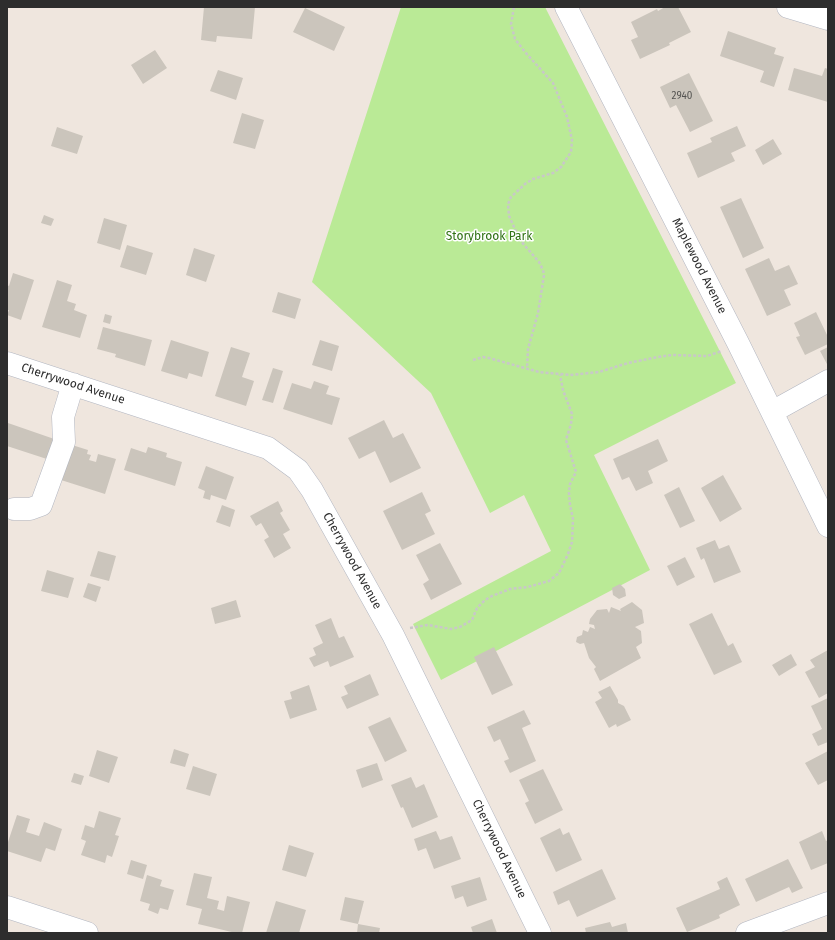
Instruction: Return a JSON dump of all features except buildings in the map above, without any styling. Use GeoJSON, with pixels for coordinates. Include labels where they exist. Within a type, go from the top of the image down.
{"type":"FeatureCollection","features":[{"type":"Feature","properties":{"kind":"street","name":"Maplewood Avenue"},"geometry":{"type":"LineString","coordinates":[[566,7],[738,343],[828,526]]}},
{"type":"Feature","properties":{"kind":"street"},"geometry":{"type":"LineString","coordinates":[[788,7],[828,19]]}},
{"type":"Feature","properties":{"kind":"street","name":"Cherrywood Avenue"},"geometry":{"type":"LineString","coordinates":[[7,363],[268,448],[298,470],[312,490],[393,635],[540,933]]}},
{"type":"Feature","properties":{"kind":"street"},"geometry":{"type":"LineString","coordinates":[[772,412],[828,380]]}},
{"type":"Feature","properties":{"kind":"street"},"geometry":{"type":"LineString","coordinates":[[14,509],[30,509],[41,505],[64,442],[63,417],[73,384]]}},
{"type":"Feature","properties":{"kind":"street"},"geometry":{"type":"LineString","coordinates":[[747,933],[828,904]]}},
{"type":"Feature","properties":{"kind":"street"},"geometry":{"type":"LineString","coordinates":[[7,907],[87,933]]}},
{"type":"Feature","properties":{"kind":"path"},"geometry":{"type":"LineString","coordinates":[[514,7],[511,24],[515,39],[553,83],[567,117],[572,140],[571,152],[561,167],[525,184],[511,197],[508,204],[509,216],[520,240],[539,262],[544,275],[538,313],[528,349],[527,368]]}},
{"type":"Feature","properties":{"kind":"path"},"geometry":{"type":"LineString","coordinates":[[473,360],[483,357],[489,358],[560,375],[591,373],[665,356],[707,356],[718,353],[738,343]]}},
{"type":"Feature","properties":{"kind":"path"},"geometry":{"type":"LineString","coordinates":[[393,635],[414,627],[425,625],[451,629],[460,627],[472,620],[477,608],[485,600],[492,596],[510,589],[528,587],[549,581],[559,573],[572,542],[573,519],[569,493],[570,484],[576,472],[566,440],[571,424],[572,414],[563,390],[560,375]]}},
{"type":"Feature","properties":{"kind":"green space","name":"Storybrook Park"},"geometry":{"type":"Polygon","coordinates":[[[401,7],[545,7],[736,383],[594,455],[650,570],[441,680],[413,624],[551,551],[524,495],[490,513],[431,393],[312,282],[401,7]]]}}]}
